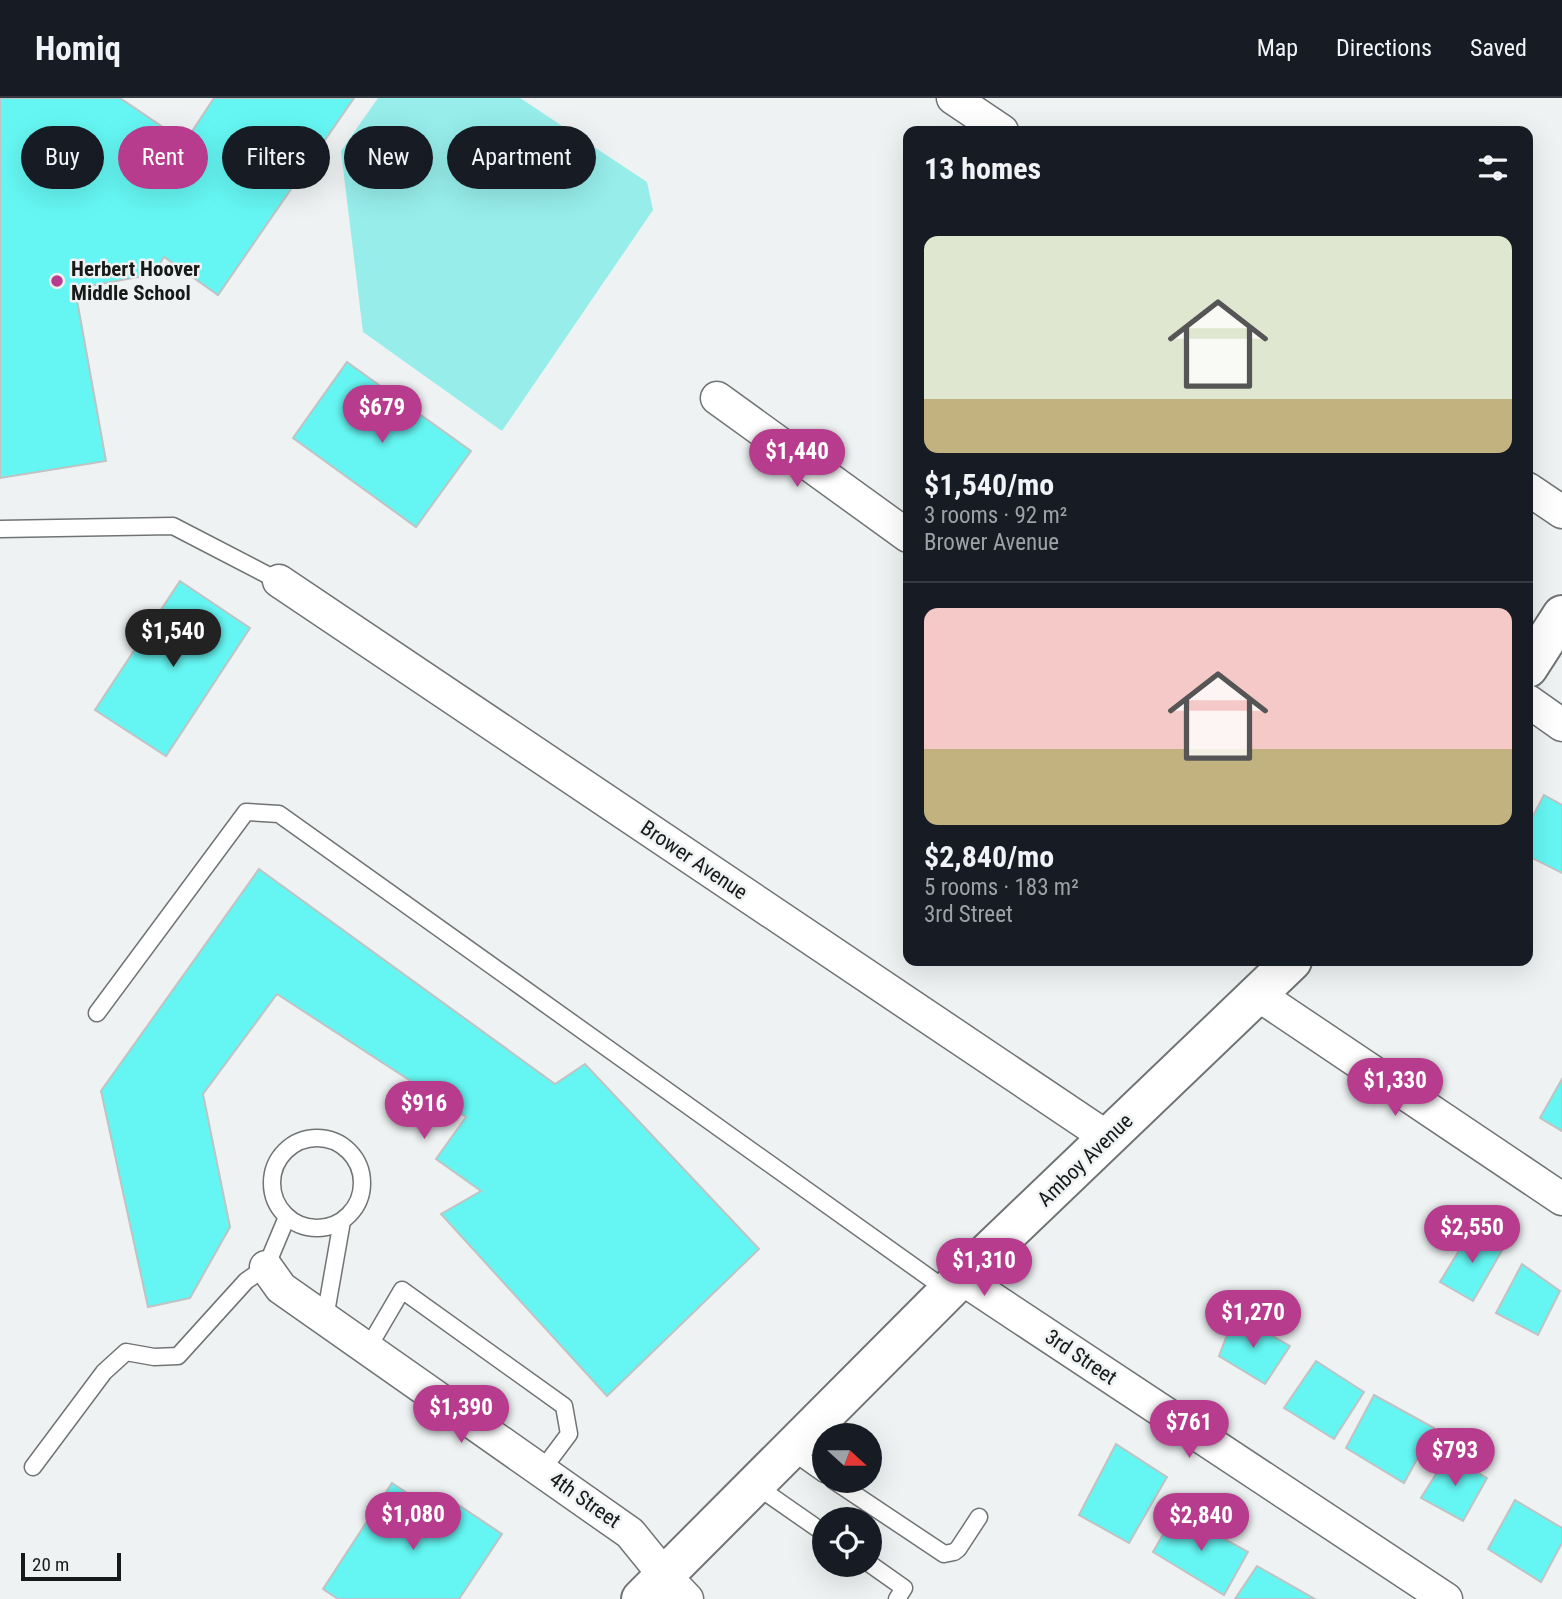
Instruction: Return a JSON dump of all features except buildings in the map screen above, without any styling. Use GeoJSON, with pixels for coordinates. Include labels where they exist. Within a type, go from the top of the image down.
{"type":"FeatureCollection","features":[{"type":"Feature","properties":{"kind":"street"},"geometry":{"type":"LineString","coordinates":[[953,98],[995,126]]}},
{"type":"Feature","properties":{"kind":"street"},"geometry":{"type":"LineString","coordinates":[[717,398],[903,532]]}},
{"type":"Feature","properties":{"kind":"street"},"geometry":{"type":"LineString","coordinates":[[1533,492],[1562,512]]}},
{"type":"Feature","properties":{"kind":"street","name":"Brower Avenue"},"geometry":{"type":"LineString","coordinates":[[279,581],[1108,1138]]}},
{"type":"Feature","properties":{"kind":"street"},"geometry":{"type":"LineString","coordinates":[[1533,660],[1562,615]]}},
{"type":"Feature","properties":{"kind":"street"},"geometry":{"type":"LineString","coordinates":[[1533,705],[1562,725]]}},
{"type":"Feature","properties":{"kind":"street","name":"Amboy Avenue"},"geometry":{"type":"LineString","coordinates":[[664,1591],[755,1485],[955,1285],[1287,966]]}},
{"type":"Feature","properties":{"kind":"street"},"geometry":{"type":"LineString","coordinates":[[1257,994],[1562,1199]]}},
{"type":"Feature","properties":{"kind":"street","name":"4th Street"},"geometry":{"type":"LineString","coordinates":[[266,1267],[281,1288],[631,1533],[664,1591]]}},
{"type":"Feature","properties":{"kind":"street","name":"3rd Street"},"geometry":{"type":"LineString","coordinates":[[955,1285],[1446,1599]]}},
{"type":"Feature","properties":{"kind":"lane"},"geometry":{"type":"LineString","coordinates":[[0,529],[173,526],[279,581]]}},
{"type":"Feature","properties":{"kind":"lane"},"geometry":{"type":"LineString","coordinates":[[97,1013],[246,812],[279,814],[955,1285]]}},
{"type":"Feature","properties":{"kind":"lane"},"geometry":{"type":"LineString","coordinates":[[313,1138],[328,1139],[341,1145],[352,1155],[361,1176],[360,1198],[353,1211],[342,1221],[314,1229],[299,1225],[287,1217],[272,1192],[272,1177],[277,1163],[286,1151],[299,1142],[313,1138]]}},
{"type":"Feature","properties":{"kind":"lane"},"geometry":{"type":"LineString","coordinates":[[33,1467],[104,1372],[126,1352],[153,1357],[178,1356],[246,1281],[266,1267],[287,1217]]}},
{"type":"Feature","properties":{"kind":"lane"},"geometry":{"type":"LineString","coordinates":[[325,1318],[342,1221]]}},
{"type":"Feature","properties":{"kind":"lane"},"geometry":{"type":"LineString","coordinates":[[368,1348],[402,1290],[564,1406],[569,1434],[542,1471]]}},
{"type":"Feature","properties":{"kind":"lane"},"geometry":{"type":"LineString","coordinates":[[790,1450],[812,1466]]}},
{"type":"Feature","properties":{"kind":"lane"},"geometry":{"type":"LineString","coordinates":[[755,1485],[812,1525]]}},
{"type":"Feature","properties":{"kind":"lane"},"geometry":{"type":"LineString","coordinates":[[852,1493],[944,1554],[958,1549],[979,1517]]}},
{"type":"Feature","properties":{"kind":"lane"},"geometry":{"type":"LineString","coordinates":[[882,1572],[904,1588],[897,1599]]}},
{"type":"Feature","properties":{"kind":"shaded area"},"geometry":{"type":"Polygon","coordinates":[[[378,98],[520,98],[562,126],[447,126],[447,189],[596,189],[596,148],[647,182],[653,210],[502,431],[363,332],[346,189],[433,189],[433,126],[358,126],[378,98]]]}},
{"type":"Feature","properties":{"kind":"shaded area"},"geometry":{"type":"Polygon","coordinates":[[[344,147],[344,176],[341,151],[344,147]]]}},
{"type":"Feature","properties":{"kind":"place","name":"Herbert Hoover Middle School"},"geometry":{"type":"Point","coordinates":[57,281]}}]}
